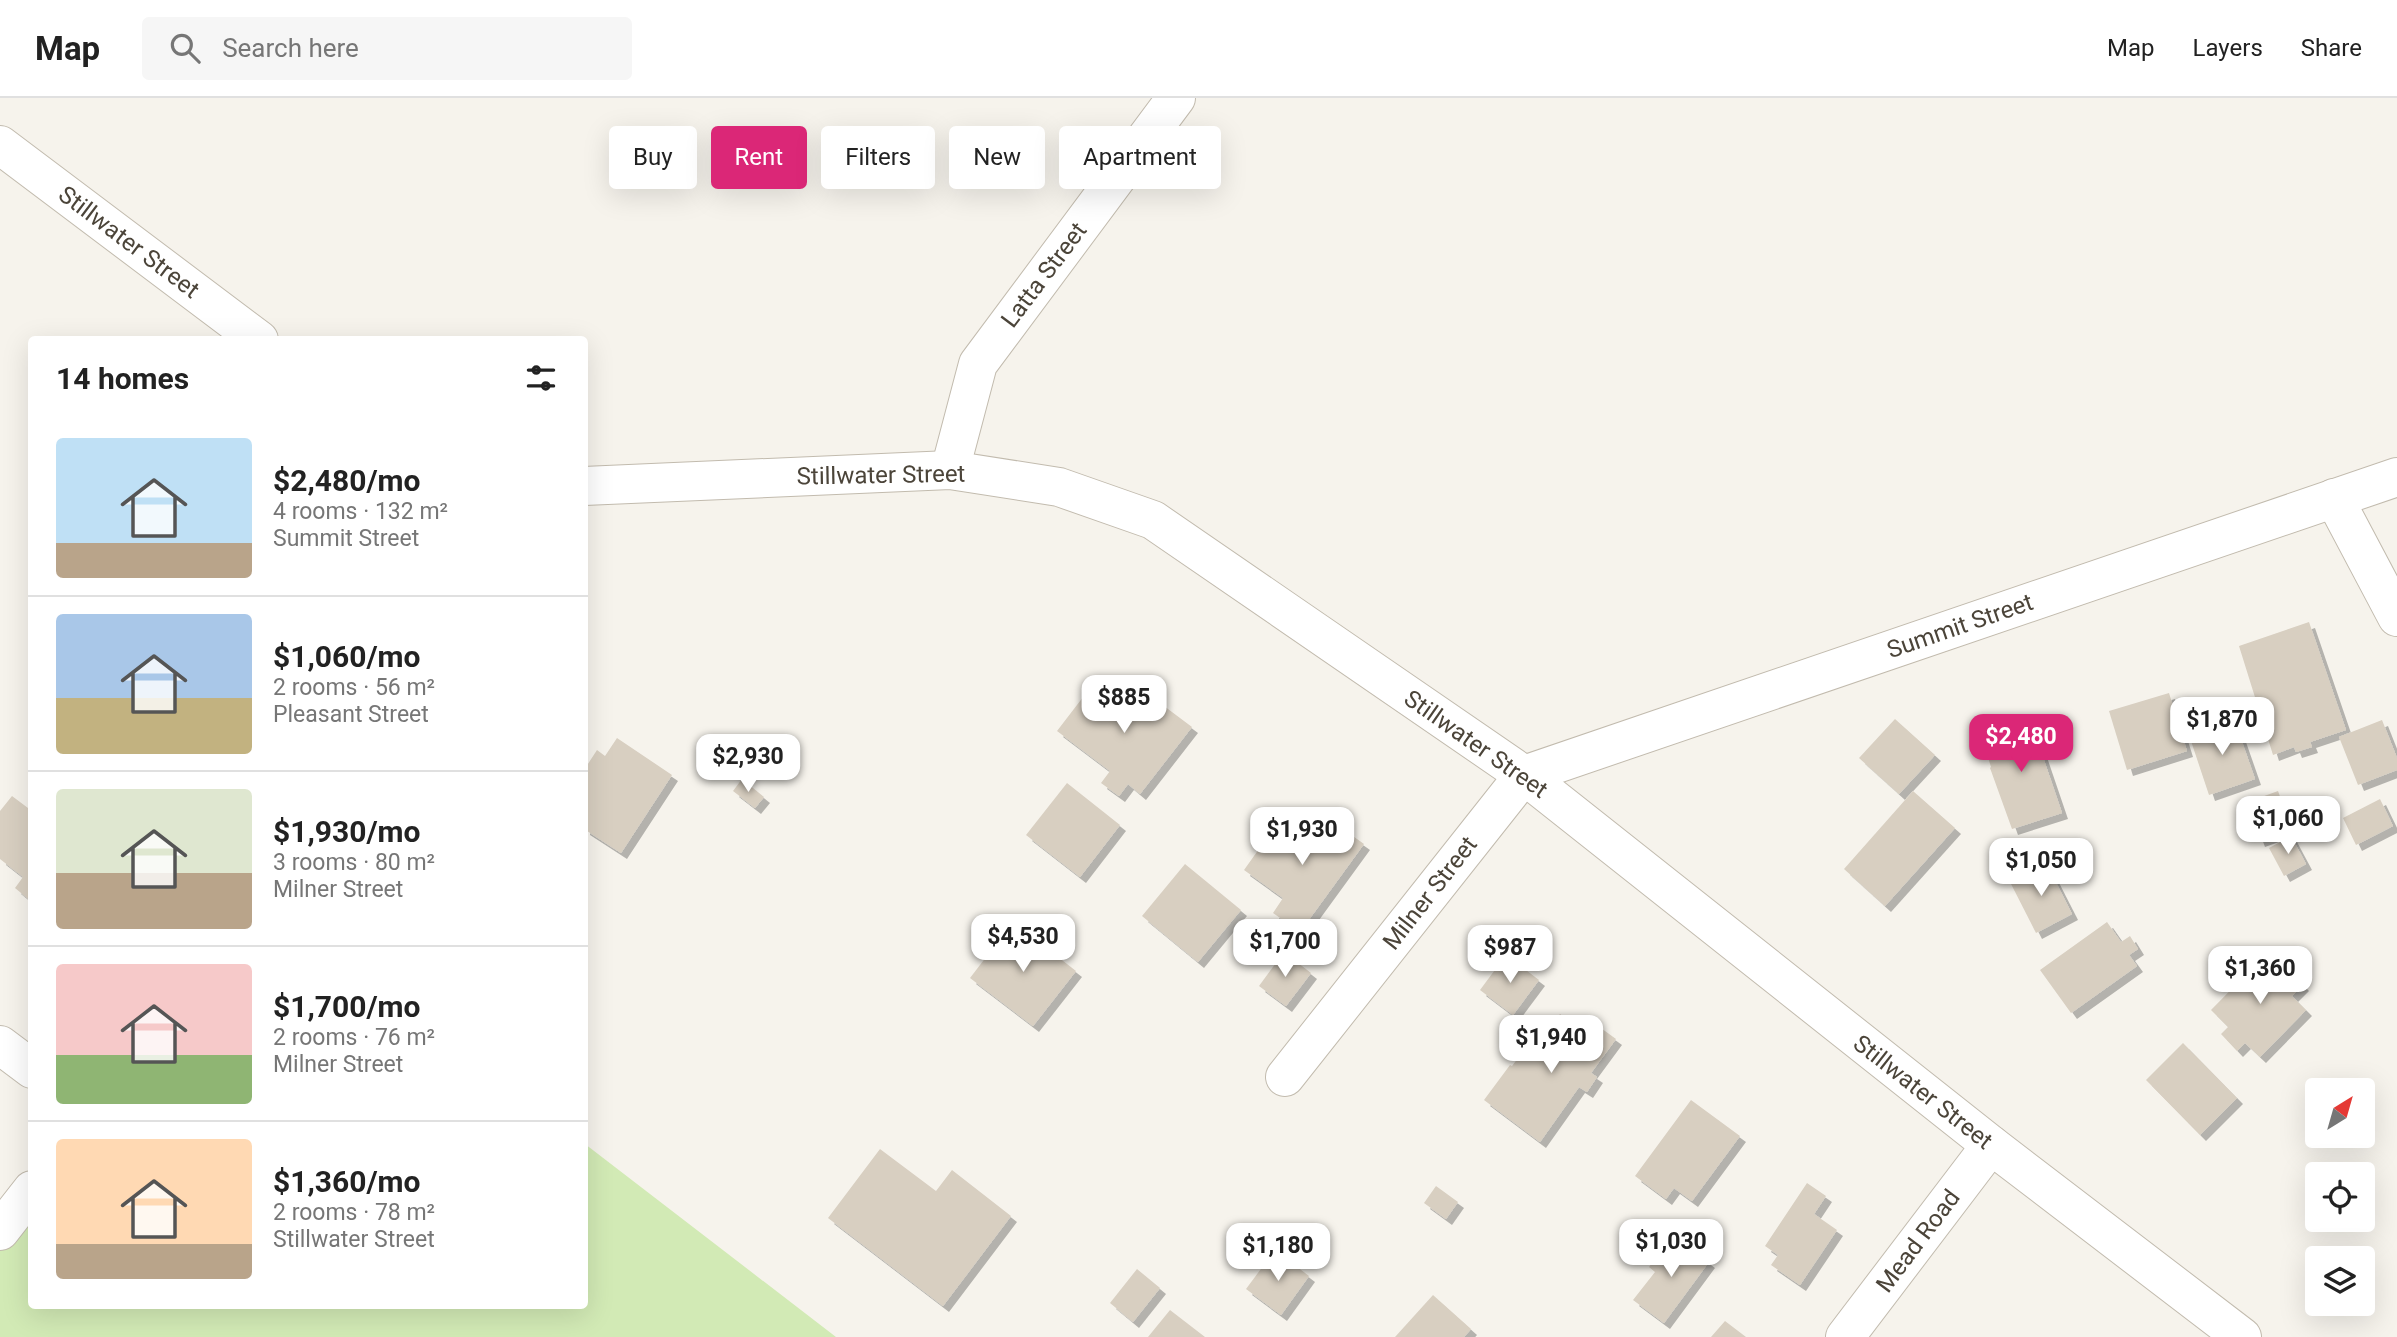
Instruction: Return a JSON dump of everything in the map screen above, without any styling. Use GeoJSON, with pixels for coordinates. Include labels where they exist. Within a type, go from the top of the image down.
{"type":"FeatureCollection","features":[{"type":"Feature","properties":{"kind":"street","name":"Latta Street"},"geometry":{"type":"LineString","coordinates":[[950,470],[978,364],[1176,98]]}},
{"type":"Feature","properties":{"kind":"street","name":"Stillwater Street"},"geometry":{"type":"LineString","coordinates":[[0,145],[254,336]]}},
{"type":"Feature","properties":{"kind":"street","name":"Stillwater Street"},"geometry":{"type":"LineString","coordinates":[[588,486],[950,470],[1059,487],[1153,520],[1524,775],[1990,1145],[2242,1337]]}},
{"type":"Feature","properties":{"kind":"street","name":"Summit Street"},"geometry":{"type":"LineString","coordinates":[[1524,775],[2397,477]]}},
{"type":"Feature","properties":{"kind":"street"},"geometry":{"type":"LineString","coordinates":[[2334,498],[2397,617]]}},
{"type":"Feature","properties":{"kind":"street","name":"Milner Street"},"geometry":{"type":"LineString","coordinates":[[1285,1077],[1524,775]]}},
{"type":"Feature","properties":{"kind":"street"},"geometry":{"type":"LineString","coordinates":[[0,1045],[28,1066]]}},
{"type":"Feature","properties":{"kind":"street","name":"Mead Road"},"geometry":{"type":"LineString","coordinates":[[1844,1337],[1990,1145]]}},
{"type":"Feature","properties":{"kind":"street"},"geometry":{"type":"LineString","coordinates":[[0,1231],[28,1195]]}},
{"type":"Feature","properties":{"kind":"green space"},"geometry":{"type":"Polygon","coordinates":[[[588,1146],[836,1337],[0,1337],[0,1249],[28,1212],[28,1309],[588,1309],[588,1146]]]}},
{"type":"Feature","properties":{"kind":"building"},"geometry":{"type":"Polygon","coordinates":[[[2309,622],[2346,730],[2310,742],[2312,747],[2296,752],[2294,747],[2273,755],[2239,646],[2309,622]]]}},
{"type":"Feature","properties":{"kind":"building"},"geometry":{"type":"Polygon","coordinates":[[[1100,675],[1147,711],[1156,700],[1192,727],[1140,794],[1128,784],[1119,796],[1101,783],[1110,771],[1057,731],[1100,675]]]}},
{"type":"Feature","properties":{"kind":"building"},"geometry":{"type":"Polygon","coordinates":[[[2169,693],[2187,751],[2127,770],[2109,711],[2169,693]]]}},
{"type":"Feature","properties":{"kind":"building"},"geometry":{"type":"Polygon","coordinates":[[[1895,719],[1935,755],[1899,794],[1859,758],[1895,719]]]}},
{"type":"Feature","properties":{"kind":"building"},"geometry":{"type":"Polygon","coordinates":[[[2030,719],[2062,813],[2012,829],[1981,735],[2030,719]]]}},
{"type":"Feature","properties":{"kind":"building"},"geometry":{"type":"Polygon","coordinates":[[[2234,719],[2255,779],[2209,795],[2189,735],[2234,719]]]}},
{"type":"Feature","properties":{"kind":"building"},"geometry":{"type":"Polygon","coordinates":[[[2382,720],[2397,758],[2397,770],[2358,785],[2339,737],[2382,720]]]}},
{"type":"Feature","properties":{"kind":"building"},"geometry":{"type":"Polygon","coordinates":[[[617,738],[672,775],[621,853],[588,832],[588,764],[597,750],[605,756],[617,738]]]}},
{"type":"Feature","properties":{"kind":"building"},"geometry":{"type":"Polygon","coordinates":[[[742,779],[764,797],[755,808],[733,791],[742,779]]]}},
{"type":"Feature","properties":{"kind":"building"},"geometry":{"type":"Polygon","coordinates":[[[1067,783],[1120,825],[1080,877],[1026,835],[1067,783]]]}},
{"type":"Feature","properties":{"kind":"building"},"geometry":{"type":"Polygon","coordinates":[[[1913,791],[1955,828],[1885,906],[1844,869],[1913,791]]]}},
{"type":"Feature","properties":{"kind":"building"},"geometry":{"type":"Polygon","coordinates":[[[2278,791],[2292,829],[2259,841],[2245,803],[2278,791]]]}},
{"type":"Feature","properties":{"kind":"building"},"geometry":{"type":"Polygon","coordinates":[[[12,796],[28,808],[28,899],[15,888],[23,877],[0,859],[0,811],[12,796]]]}},
{"type":"Feature","properties":{"kind":"building"},"geometry":{"type":"Polygon","coordinates":[[[2380,799],[2393,826],[2356,845],[2343,818],[2380,799]]]}},
{"type":"Feature","properties":{"kind":"building"},"geometry":{"type":"Polygon","coordinates":[[[1286,811],[1325,839],[1336,824],[1364,844],[1300,932],[1273,913],[1283,898],[1244,870],[1286,811]]]}},
{"type":"Feature","properties":{"kind":"building"},"geometry":{"type":"Polygon","coordinates":[[[2291,836],[2306,864],[2284,876],[2269,848],[2291,836]]]}},
{"type":"Feature","properties":{"kind":"building"},"geometry":{"type":"Polygon","coordinates":[[[2046,863],[2072,914],[2036,933],[2010,882],[2046,863]]]}},
{"type":"Feature","properties":{"kind":"building"},"geometry":{"type":"Polygon","coordinates":[[[1185,864],[1241,910],[1198,962],[1142,916],[1185,864]]]}},
{"type":"Feature","properties":{"kind":"building"},"geometry":{"type":"Polygon","coordinates":[[[1013,922],[1076,971],[1033,1026],[970,978],[1013,922]]]}},
{"type":"Feature","properties":{"kind":"building"},"geometry":{"type":"Polygon","coordinates":[[[2107,922],[2121,942],[2130,936],[2138,949],[2129,955],[2137,966],[2071,1013],[2040,970],[2107,922]]]}},
{"type":"Feature","properties":{"kind":"building"},"geometry":{"type":"Polygon","coordinates":[[[2269,951],[2303,985],[2292,996],[2306,1010],[2260,1057],[2245,1043],[2237,1051],[2221,1034],[2228,1027],[2211,1010],[2269,951]]]}},
{"type":"Feature","properties":{"kind":"building"},"geometry":{"type":"Polygon","coordinates":[[[1284,952],[1311,973],[1286,1006],[1259,986],[1284,952]]]}},
{"type":"Feature","properties":{"kind":"building"},"geometry":{"type":"Polygon","coordinates":[[[1506,955],[1539,980],[1513,1015],[1480,990],[1506,955]]]}},
{"type":"Feature","properties":{"kind":"building"},"geometry":{"type":"Polygon","coordinates":[[[1560,1014],[1575,1025],[1583,1015],[1616,1039],[1591,1073],[1597,1077],[1587,1092],[1579,1087],[1540,1142],[1484,1100],[1522,1053],[1528,1057],[1560,1014]]]}},
{"type":"Feature","properties":{"kind":"building"},"geometry":{"type":"Polygon","coordinates":[[[2183,1043],[2237,1098],[2200,1135],[2146,1080],[2183,1043]]]}},
{"type":"Feature","properties":{"kind":"building"},"geometry":{"type":"Polygon","coordinates":[[[1691,1100],[1740,1136],[1692,1201],[1674,1188],[1666,1199],[1635,1176],[1691,1100]]]}},
{"type":"Feature","properties":{"kind":"building"},"geometry":{"type":"Polygon","coordinates":[[[880,1149],[936,1191],[952,1170],[1011,1216],[943,1306],[828,1218],[880,1149]]]}},
{"type":"Feature","properties":{"kind":"building"},"geometry":{"type":"Polygon","coordinates":[[[1807,1183],[1826,1196],[1814,1214],[1837,1230],[1800,1285],[1771,1265],[1778,1255],[1765,1246],[1807,1183]]]}},
{"type":"Feature","properties":{"kind":"building"},"geometry":{"type":"Polygon","coordinates":[[[1436,1186],[1458,1202],[1446,1219],[1424,1203],[1436,1186]]]}},
{"type":"Feature","properties":{"kind":"building"},"geometry":{"type":"Polygon","coordinates":[[[1673,1235],[1709,1262],[1664,1323],[1633,1300],[1655,1272],[1649,1267],[1673,1235]]]}},
{"type":"Feature","properties":{"kind":"building"},"geometry":{"type":"Polygon","coordinates":[[[1275,1250],[1309,1276],[1281,1315],[1246,1289],[1275,1250]]]}},
{"type":"Feature","properties":{"kind":"building"},"geometry":{"type":"Polygon","coordinates":[[[1137,1269],[1160,1288],[1133,1322],[1110,1303],[1137,1269]]]}},
{"type":"Feature","properties":{"kind":"building"},"geometry":{"type":"Polygon","coordinates":[[[1433,1295],[1471,1329],[1464,1337],[1395,1337],[1433,1295]]]}},
{"type":"Feature","properties":{"kind":"building"},"geometry":{"type":"Polygon","coordinates":[[[1170,1310],[1205,1337],[1148,1337],[1170,1310]]]}},
{"type":"Feature","properties":{"kind":"building"},"geometry":{"type":"Polygon","coordinates":[[[1725,1321],[1746,1337],[1711,1337],[1725,1321]]]}}]}
